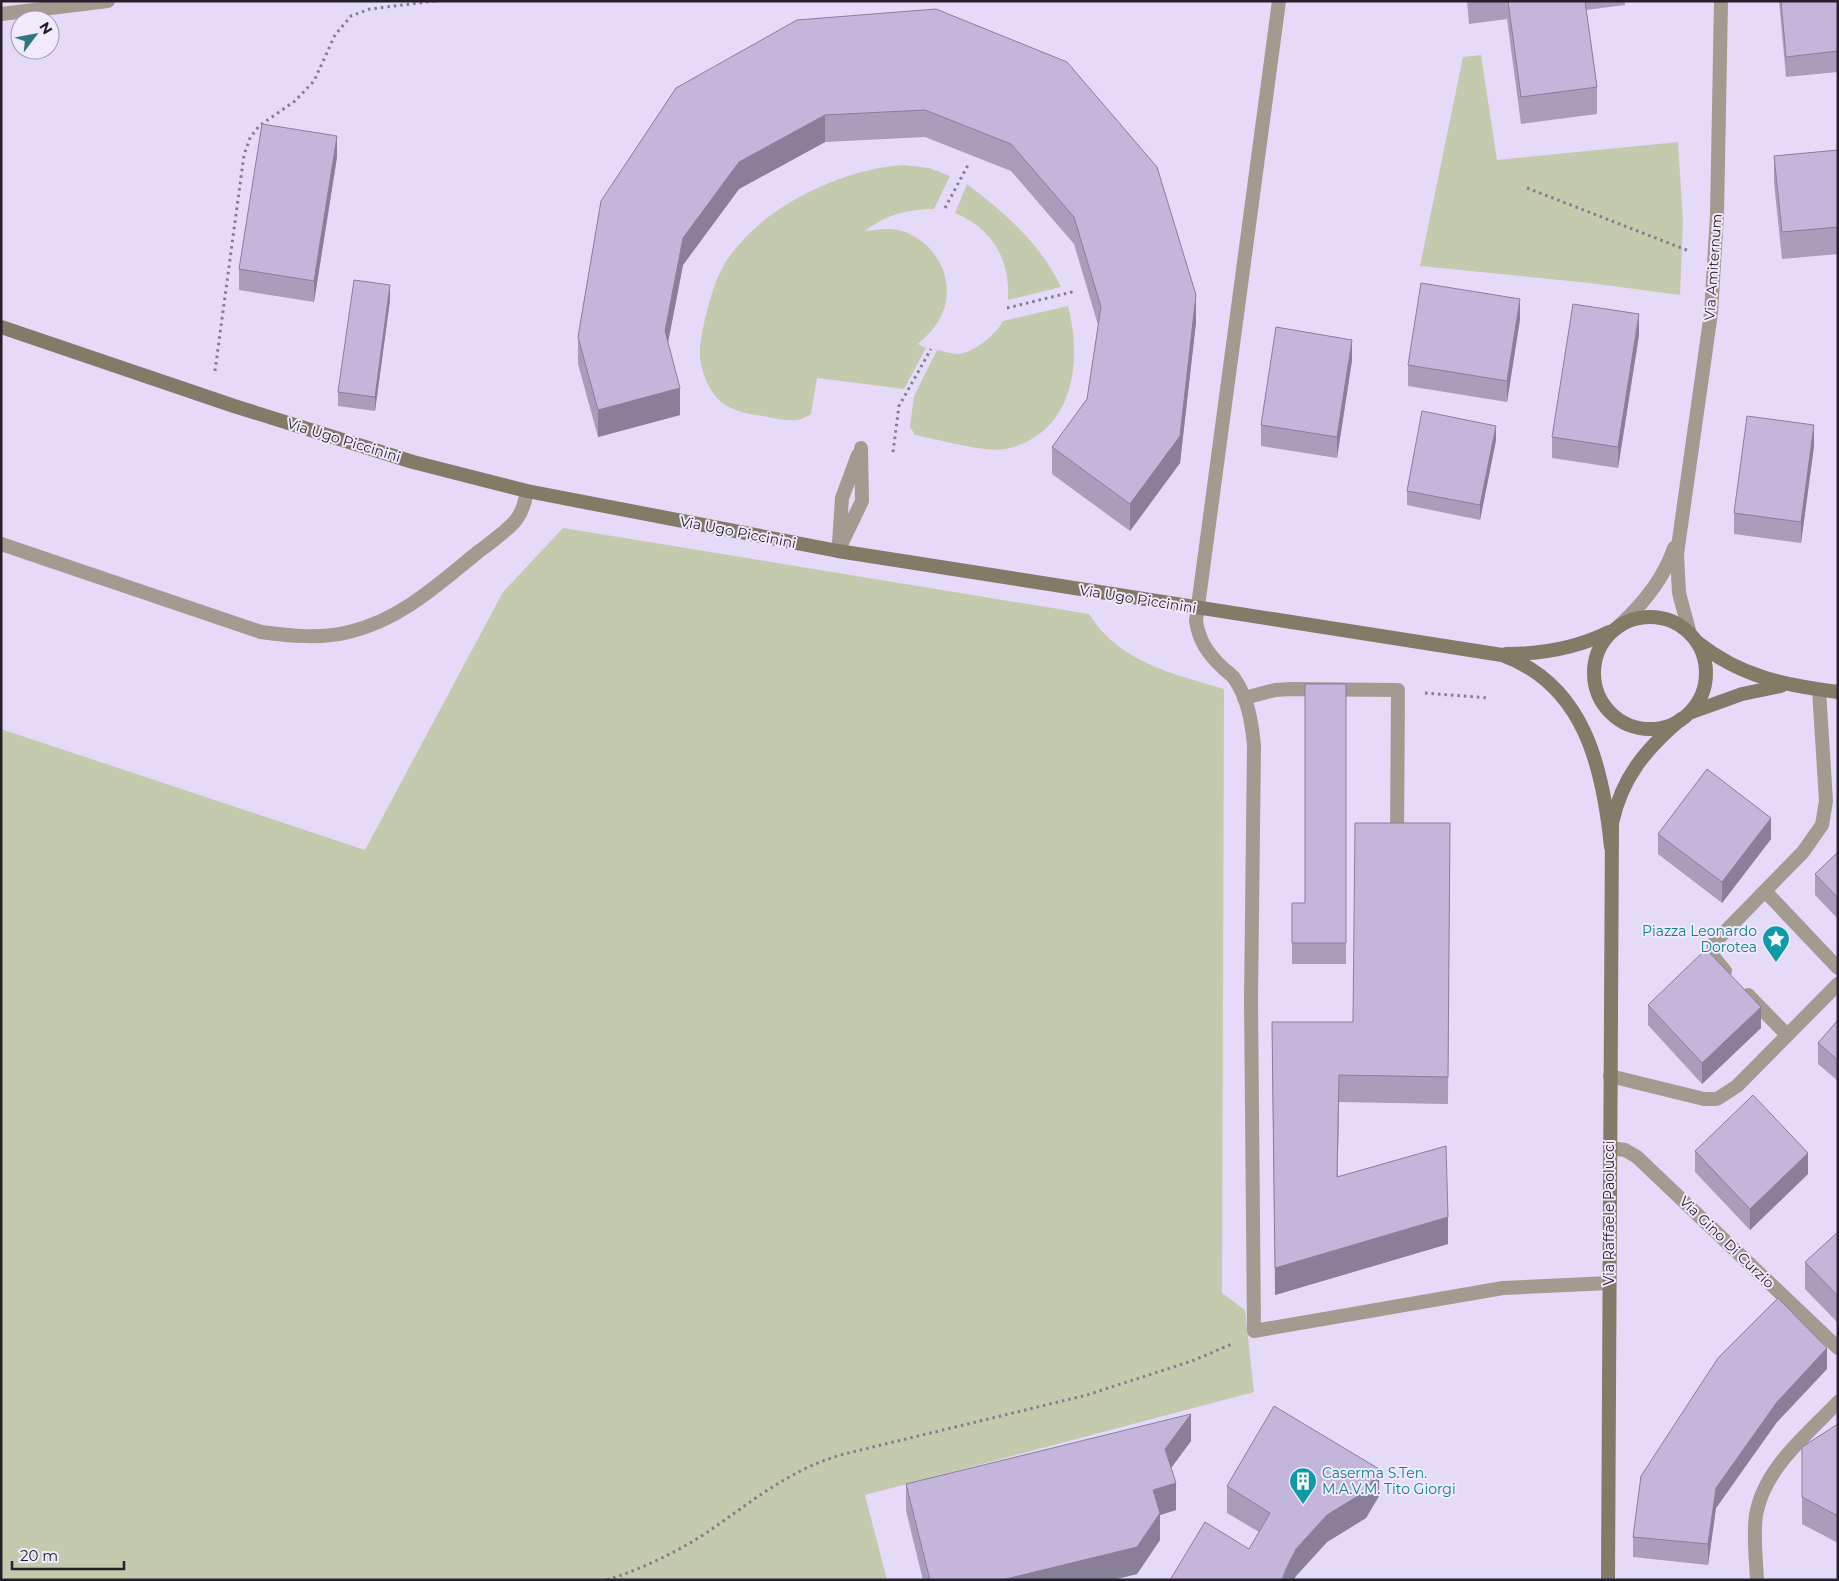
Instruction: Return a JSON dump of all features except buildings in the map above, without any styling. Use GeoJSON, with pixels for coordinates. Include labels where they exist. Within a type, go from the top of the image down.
{"type":"FeatureCollection","features":[{"type":"Feature","properties":{"kind":"main road","name":"Via Ugo Piccinini"},"geometry":{"type":"LineString","coordinates":[[1,326],[211,398],[413,462],[527,491],[838,551],[1495,654],[1516,661],[1538,674],[1558,691],[1577,717]]}},
{"type":"Feature","properties":{"kind":"main road"},"geometry":{"type":"LineString","coordinates":[[1792,686],[1753,691],[1707,706],[1666,727],[1641,728],[1618,719],[1606,707],[1595,685],[1594,668],[1598,652],[1615,628],[1634,619],[1652,616],[1677,623],[1710,652],[1765,679],[1792,686],[1838,692]]}},
{"type":"Feature","properties":{"kind":"main road","name":"Via Ugo Piccinini"},"geometry":{"type":"LineString","coordinates":[[1495,654],[1554,650],[1583,643],[1615,628]]}},
{"type":"Feature","properties":{"kind":"main road"},"geometry":{"type":"LineString","coordinates":[[1684,717],[1702,695],[1705,679],[1705,662],[1693,637]]}},
{"type":"Feature","properties":{"kind":"main road","name":"Via Raffaele Paolucci"},"geometry":{"type":"LineString","coordinates":[[1577,717],[1597,762],[1611,847]]}},
{"type":"Feature","properties":{"kind":"main road","name":"Via Raffaele Paolucci"},"geometry":{"type":"LineString","coordinates":[[1608,1580],[1611,847],[1616,804],[1628,778],[1652,746],[1684,717]]}},
{"type":"Feature","properties":{"kind":"street"},"geometry":{"type":"LineString","coordinates":[[8,9],[108,1]]}},
{"type":"Feature","properties":{"kind":"street"},"geometry":{"type":"LineString","coordinates":[[1279,1],[1196,608],[1196,621],[1202,643],[1208,653],[1233,676],[1244,698],[1254,746],[1251,998],[1254,1331],[1503,1288],[1609,1283]]}},
{"type":"Feature","properties":{"kind":"street","name":"Via Amiternum"},"geometry":{"type":"LineString","coordinates":[[1693,637],[1682,608],[1678,582],[1680,531],[1708,344],[1717,206],[1721,1]]}},
{"type":"Feature","properties":{"kind":"street"},"geometry":{"type":"LineString","coordinates":[[861,448],[862,501],[838,551],[842,498],[861,448]]}},
{"type":"Feature","properties":{"kind":"street"},"geometry":{"type":"LineString","coordinates":[[1,544],[261,632],[323,636],[370,626],[392,616],[429,592],[509,527],[522,510],[527,491]]}},
{"type":"Feature","properties":{"kind":"street","name":"Via Amiternum"},"geometry":{"type":"LineString","coordinates":[[1615,628],[1648,596],[1663,574],[1670,561],[1680,531]]}},
{"type":"Feature","properties":{"kind":"street"},"geometry":{"type":"LineString","coordinates":[[1244,698],[1276,690],[1292,689],[1398,690],[1397,840]]}},
{"type":"Feature","properties":{"kind":"street"},"geometry":{"type":"LineString","coordinates":[[1787,1035],[1717,962],[1712,952],[1716,940],[1804,852],[1818,833],[1825,818],[1826,801],[1819,690]]}},
{"type":"Feature","properties":{"kind":"street"},"geometry":{"type":"LineString","coordinates":[[1765,891],[1838,968]]}},
{"type":"Feature","properties":{"kind":"street"},"geometry":{"type":"LineString","coordinates":[[1610,1076],[1704,1100],[1713,1100],[1728,1094],[1838,984]]}},
{"type":"Feature","properties":{"kind":"street","name":"Via Gino Di Curzio"},"geometry":{"type":"LineString","coordinates":[[1610,1148],[1625,1150],[1637,1157],[1838,1348]]}},
{"type":"Feature","properties":{"kind":"street"},"geometry":{"type":"LineString","coordinates":[[1757,1580],[1756,1515],[1766,1483],[1781,1462],[1838,1402]]}},
{"type":"Feature","properties":{"kind":"path"},"geometry":{"type":"LineString","coordinates":[[211,398],[244,155],[250,138],[259,126],[286,109],[305,92],[325,60],[335,35],[351,16],[370,9],[435,1]]}},
{"type":"Feature","properties":{"kind":"path"},"geometry":{"type":"LineString","coordinates":[[946,208],[968,165]]}},
{"type":"Feature","properties":{"kind":"path"},"geometry":{"type":"LineString","coordinates":[[1527,188],[1684,250],[1714,256]]}},
{"type":"Feature","properties":{"kind":"path"},"geometry":{"type":"LineString","coordinates":[[1007,308],[1076,291]]}},
{"type":"Feature","properties":{"kind":"path"},"geometry":{"type":"LineString","coordinates":[[893,452],[899,406],[931,349]]}},
{"type":"Feature","properties":{"kind":"path"},"geometry":{"type":"LineString","coordinates":[[1398,690],[1488,698]]}},
{"type":"Feature","properties":{"kind":"path"},"geometry":{"type":"LineString","coordinates":[[607,1580],[648,1564],[687,1544],[766,1489],[813,1463],[1087,1395],[1218,1352],[1254,1331]]}},
{"type":"Feature","properties":{"kind":"green space"},"geometry":{"type":"Polygon","coordinates":[[[1481,55],[1497,160],[1678,142],[1683,222],[1680,295],[1590,283],[1420,266],[1463,57],[1481,55]]]}},
{"type":"Feature","properties":{"kind":"green space"},"geometry":{"type":"Polygon","coordinates":[[[903,165],[929,168],[950,176],[934,209],[915,210],[897,214],[873,225],[865,231],[892,229],[914,236],[934,253],[945,276],[947,289],[942,314],[932,330],[918,344],[926,348],[904,389],[817,378],[811,414],[794,420],[782,420],[748,413],[733,409],[724,404],[714,395],[707,382],[700,360],[700,346],[713,289],[722,268],[732,253],[762,222],[779,209],[819,187],[862,172],[903,165]]]}},
{"type":"Feature","properties":{"kind":"green space"},"geometry":{"type":"Polygon","coordinates":[[[967,184],[1008,218],[1032,243],[1053,271],[1061,287],[1008,300],[1006,271],[996,247],[980,228],[955,213],[967,184]]]}},
{"type":"Feature","properties":{"kind":"green space"},"geometry":{"type":"Polygon","coordinates":[[[1068,306],[1074,350],[1073,372],[1068,393],[1059,412],[1046,428],[1029,441],[997,450],[915,435],[910,427],[914,396],[937,350],[955,354],[970,351],[984,342],[996,331],[1003,321],[1068,306]]]}},
{"type":"Feature","properties":{"kind":"green space"},"geometry":{"type":"Polygon","coordinates":[[[563,528],[1089,614],[1102,631],[1132,655],[1167,671],[1224,689],[1222,1293],[1245,1310],[1254,1392],[865,1495],[887,1580],[1,1580],[1,729],[365,850],[503,592],[563,528]]]}},
{"type":"Feature","properties":{"kind":"place","name":"Piazza Leonardo Dorotea"},"geometry":{"type":"Point","coordinates":[1776,963]}},
{"type":"Feature","properties":{"kind":"place","name":"Caserma S.Ten. M.A.V.M. Tito Giorgi"},"geometry":{"type":"Point","coordinates":[1303,1505]}}]}
